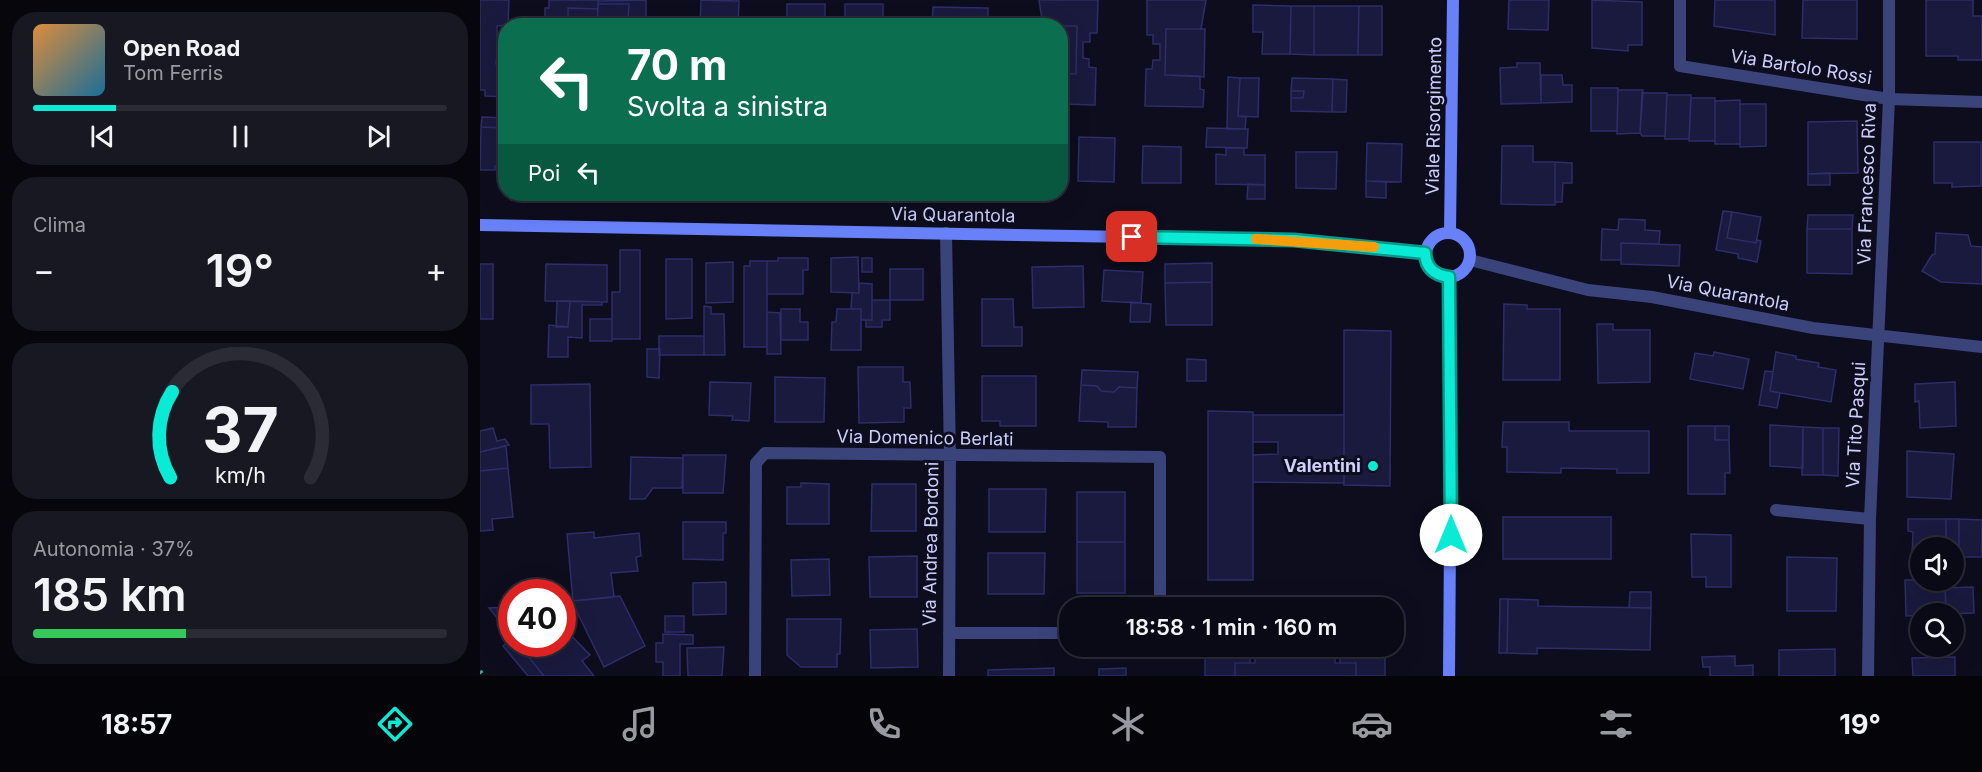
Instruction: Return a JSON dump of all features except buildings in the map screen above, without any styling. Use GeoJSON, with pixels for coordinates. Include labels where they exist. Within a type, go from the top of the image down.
{"type":"FeatureCollection","features":[{"type":"Feature","properties":{"kind":"street","name":"Viale Risorgimento"},"geometry":{"type":"LineString","coordinates":[[1450,232],[1453,0]]}},
{"type":"Feature","properties":{"kind":"street","name":"Via Bartolo Rossi"},"geometry":{"type":"LineString","coordinates":[[1680,0],[1680,66],[1889,99],[1982,102]]}},
{"type":"Feature","properties":{"kind":"street","name":"Via Francesco Riva"},"geometry":{"type":"LineString","coordinates":[[1879,334],[1889,99],[1889,0]]}},
{"type":"Feature","properties":{"kind":"street","name":"Via Quarantola"},"geometry":{"type":"LineString","coordinates":[[480,225],[1294,240],[1425,253]]}},
{"type":"Feature","properties":{"kind":"street"},"geometry":{"type":"LineString","coordinates":[[1450,232],[1464,239],[1468,245],[1470,260],[1462,272],[1449,277],[1441,276],[1429,267],[1425,253],[1436,235],[1450,232]]}},
{"type":"Feature","properties":{"kind":"street","name":"Via Andrea Bordoni"},"geometry":{"type":"LineString","coordinates":[[946,233],[950,457],[949,676]]}},
{"type":"Feature","properties":{"kind":"street","name":"Via Quarantola"},"geometry":{"type":"LineString","coordinates":[[1470,260],[1588,290],[1652,297],[1813,328],[1982,347]]}},
{"type":"Feature","properties":{"kind":"street"},"geometry":{"type":"LineString","coordinates":[[1449,277],[1451,406],[1449,676]]}},
{"type":"Feature","properties":{"kind":"street","name":"Via Tito Pasqui"},"geometry":{"type":"LineString","coordinates":[[1868,676],[1870,519],[1879,334]]}},
{"type":"Feature","properties":{"kind":"street","name":"Via Domenico Berlati"},"geometry":{"type":"LineString","coordinates":[[755,676],[756,463],[765,453],[950,457],[1160,457],[1160,597]]}},
{"type":"Feature","properties":{"kind":"street"},"geometry":{"type":"LineString","coordinates":[[1776,510],[1870,519]]}},
{"type":"Feature","properties":{"kind":"street"},"geometry":{"type":"LineString","coordinates":[[949,633],[1059,633]]}},
{"type":"Feature","properties":{"kind":"path"},"geometry":{"type":"LineString","coordinates":[[480,670],[484,676]]}},
{"type":"Feature","properties":{"kind":"slow traffic"},"geometry":{"type":"LineString","coordinates":[[1256,239],[1374,247]]}},
{"type":"Feature","properties":{"kind":"place","name":"Valentini"},"geometry":{"type":"Point","coordinates":[1373,466]}},
{"type":"Feature","properties":{"kind":"route"},"geometry":{"type":"LineString","coordinates":[[1132,237],[1294,240],[1425,253],[1429,267],[1434,273],[1449,277],[1451,535]]}}]}
